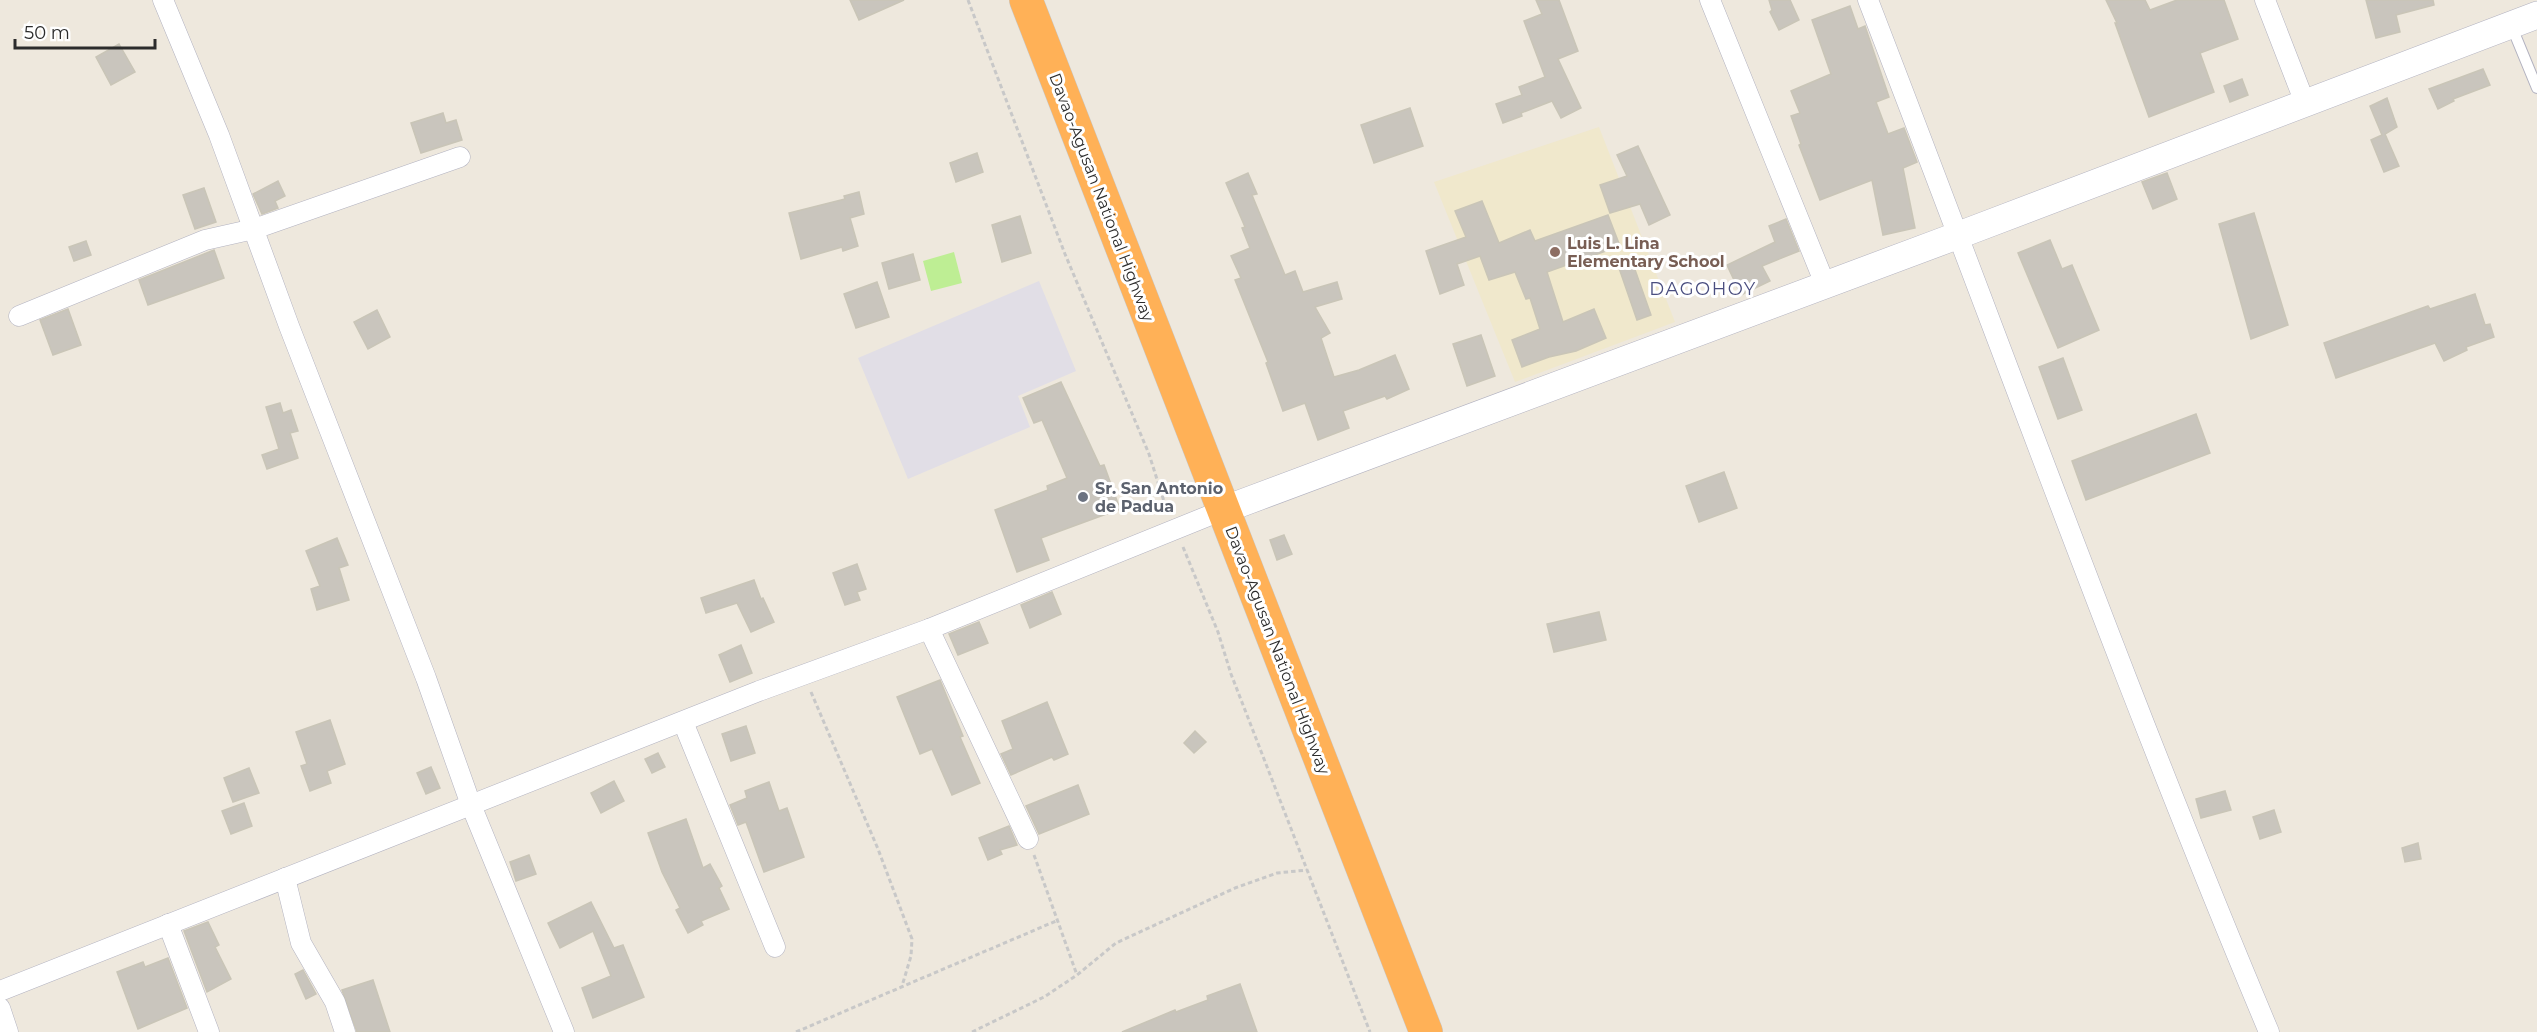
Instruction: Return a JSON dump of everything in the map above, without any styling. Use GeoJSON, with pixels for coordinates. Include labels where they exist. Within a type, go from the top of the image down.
{"type":"FeatureCollection","features":[{"type":"Feature","properties":{"kind":"highway","name":"Davao-Agusan National Highway"},"geometry":{"type":"LineString","coordinates":[[1026,0],[1426,1032]]}},
{"type":"Feature","properties":{"kind":"street"},"geometry":{"type":"LineString","coordinates":[[163,0],[216,126],[422,668],[471,805],[564,1032]]}},
{"type":"Feature","properties":{"kind":"street"},"geometry":{"type":"LineString","coordinates":[[1710,0],[1826,284]]}},
{"type":"Feature","properties":{"kind":"street"},"geometry":{"type":"LineString","coordinates":[[1868,0],[1959,235],[2082,567],[2269,1032]]}},
{"type":"Feature","properties":{"kind":"street"},"geometry":{"type":"LineString","coordinates":[[2265,0],[2305,104]]}},
{"type":"Feature","properties":{"kind":"street"},"geometry":{"type":"LineString","coordinates":[[0,991],[804,674],[928,629],[1223,510],[1959,235],[2537,15]]}},
{"type":"Feature","properties":{"kind":"street"},"geometry":{"type":"LineString","coordinates":[[20,316],[205,240],[254,229],[460,157]]}},
{"type":"Feature","properties":{"kind":"street"},"geometry":{"type":"LineString","coordinates":[[928,629],[1028,839]]}},
{"type":"Feature","properties":{"kind":"street"},"geometry":{"type":"LineString","coordinates":[[683,722],[775,947]]}},
{"type":"Feature","properties":{"kind":"street"},"geometry":{"type":"LineString","coordinates":[[285,878],[301,943],[335,1002],[345,1032]]}},
{"type":"Feature","properties":{"kind":"street"},"geometry":{"type":"LineString","coordinates":[[168,924],[209,1032]]}},
{"type":"Feature","properties":{"kind":"street"},"geometry":{"type":"LineString","coordinates":[[0,1008],[8,1032]]}},
{"type":"Feature","properties":{"kind":"lane"},"geometry":{"type":"LineString","coordinates":[[2511,25],[2537,88]]}},
{"type":"Feature","properties":{"kind":"path"},"geometry":{"type":"LineString","coordinates":[[804,674],[878,849],[912,939],[911,956],[902,986]]}},
{"type":"Feature","properties":{"kind":"path"},"geometry":{"type":"LineString","coordinates":[[1028,839],[1077,975]]}},
{"type":"Feature","properties":{"kind":"path"},"geometry":{"type":"LineString","coordinates":[[972,1032],[1044,997],[1077,975],[1116,943],[1235,888],[1277,873],[1308,870]]}},
{"type":"Feature","properties":{"kind":"path"},"geometry":{"type":"LineString","coordinates":[[796,1032],[1056,921]]}},
{"type":"Feature","properties":{"kind":"shaded area","name":"Luis L. Lina Elementary School"},"geometry":{"type":"Polygon","coordinates":[[[1599,127],[1675,322],[1515,382],[1434,182],[1599,127]]]}},
{"type":"Feature","properties":{"kind":"shaded area"},"geometry":{"type":"Polygon","coordinates":[[[1039,281],[1076,371],[1018,396],[1030,427],[908,479],[858,358],[1039,281]]]}},
{"type":"Feature","properties":{"kind":"green space"},"geometry":{"type":"Polygon","coordinates":[[[954,252],[962,283],[931,291],[923,261],[954,252]]]}},
{"type":"Feature","properties":{"kind":"building"},"geometry":{"type":"Polygon","coordinates":[[[850,0],[904,0],[859,20],[850,0]]]}},
{"type":"Feature","properties":{"kind":"building"},"geometry":{"type":"Polygon","coordinates":[[[1536,0],[1559,0],[1578,51],[1558,59],[1581,108],[1561,118],[1552,101],[1503,123],[1496,104],[1522,95],[1519,87],[1545,77],[1524,21],[1542,14],[1536,0]]]}},
{"type":"Feature","properties":{"kind":"building"},"geometry":{"type":"Polygon","coordinates":[[[1769,0],[1790,0],[1799,20],[1779,30],[1770,12],[1772,10],[1769,0]]]}},
{"type":"Feature","properties":{"kind":"building"},"geometry":{"type":"Polygon","coordinates":[[[2106,0],[2145,0],[2150,10],[2177,0],[2224,0],[2238,39],[2200,53],[2214,92],[2149,117],[2115,23],[2117,23],[2106,0]]]}},
{"type":"Feature","properties":{"kind":"building"},"geometry":{"type":"Polygon","coordinates":[[[2366,0],[2433,0],[2434,5],[2396,15],[2400,32],[2376,38],[2366,0]]]}},
{"type":"Feature","properties":{"kind":"building"},"geometry":{"type":"Polygon","coordinates":[[[1850,6],[1858,29],[1865,26],[1889,97],[1876,102],[1888,134],[1904,128],[1917,162],[1903,168],[1915,228],[1883,235],[1872,180],[1820,200],[1799,145],[1801,144],[1791,116],[1800,113],[1791,91],[1831,74],[1812,20],[1850,6]]]}},
{"type":"Feature","properties":{"kind":"building"},"geometry":{"type":"Polygon","coordinates":[[[119,44],[135,72],[111,85],[96,57],[119,44]]]}},
{"type":"Feature","properties":{"kind":"building"},"geometry":{"type":"Polygon","coordinates":[[[2483,69],[2490,85],[2453,99],[2454,101],[2438,109],[2429,89],[2483,69]]]}},
{"type":"Feature","properties":{"kind":"building"},"geometry":{"type":"Polygon","coordinates":[[[2242,79],[2248,95],[2230,102],[2224,86],[2242,79]]]}},
{"type":"Feature","properties":{"kind":"building"},"geometry":{"type":"Polygon","coordinates":[[[2387,98],[2397,127],[2385,134],[2399,166],[2384,172],[2371,140],[2382,135],[2370,106],[2387,98]]]}},
{"type":"Feature","properties":{"kind":"building"},"geometry":{"type":"Polygon","coordinates":[[[1410,108],[1423,146],[1374,163],[1361,125],[1410,108]]]}},
{"type":"Feature","properties":{"kind":"building"},"geometry":{"type":"Polygon","coordinates":[[[443,113],[446,123],[456,120],[462,140],[421,153],[411,123],[443,113]]]}},
{"type":"Feature","properties":{"kind":"building"},"geometry":{"type":"Polygon","coordinates":[[[1638,146],[1670,215],[1649,225],[1640,204],[1610,213],[1600,185],[1627,176],[1617,155],[1638,146]]]}},
{"type":"Feature","properties":{"kind":"building"},"geometry":{"type":"Polygon","coordinates":[[[977,153],[983,172],[956,182],[950,163],[977,153]]]}},
{"type":"Feature","properties":{"kind":"building"},"geometry":{"type":"Polygon","coordinates":[[[1248,173],[1257,194],[1252,195],[1285,275],[1295,271],[1303,292],[1337,282],[1342,299],[1315,307],[1330,333],[1321,338],[1334,377],[1359,370],[1395,355],[1409,389],[1387,399],[1385,396],[1343,411],[1349,428],[1318,440],[1305,403],[1283,411],[1266,363],[1268,362],[1235,280],[1241,278],[1231,256],[1250,248],[1242,228],[1245,227],[1226,183],[1248,173]]]}},
{"type":"Feature","properties":{"kind":"building"},"geometry":{"type":"Polygon","coordinates":[[[2167,173],[2177,199],[2153,209],[2142,182],[2167,173]]]}},
{"type":"Feature","properties":{"kind":"building"},"geometry":{"type":"Polygon","coordinates":[[[278,181],[285,196],[275,201],[278,208],[262,214],[253,194],[278,181]]]}},
{"type":"Feature","properties":{"kind":"building"},"geometry":{"type":"Polygon","coordinates":[[[204,188],[216,222],[195,229],[183,195],[204,188]]]}},
{"type":"Feature","properties":{"kind":"building"},"geometry":{"type":"Polygon","coordinates":[[[859,192],[864,214],[850,218],[858,246],[843,251],[842,247],[801,259],[789,213],[845,199],[844,196],[859,192]]]}},
{"type":"Feature","properties":{"kind":"building"},"geometry":{"type":"Polygon","coordinates":[[[1482,201],[1499,243],[1530,230],[1535,241],[1608,215],[1620,246],[1547,272],[1563,322],[1594,309],[1606,338],[1576,351],[1549,357],[1522,367],[1512,340],[1540,329],[1530,298],[1526,299],[1515,272],[1489,280],[1480,256],[1457,264],[1464,285],[1440,294],[1426,251],[1466,237],[1455,211],[1482,201]]]}},
{"type":"Feature","properties":{"kind":"building"},"geometry":{"type":"Polygon","coordinates":[[[2254,213],[2288,325],[2251,339],[2219,224],[2254,213]]]}},
{"type":"Feature","properties":{"kind":"building"},"geometry":{"type":"Polygon","coordinates":[[[1020,216],[1031,253],[1002,262],[992,225],[1020,216]]]}},
{"type":"Feature","properties":{"kind":"building"},"geometry":{"type":"Polygon","coordinates":[[[1786,219],[1799,251],[1762,266],[1770,281],[1741,295],[1727,265],[1775,242],[1769,226],[1786,219]]]}},
{"type":"Feature","properties":{"kind":"building"},"geometry":{"type":"Polygon","coordinates":[[[2050,240],[2062,269],[2072,265],[2099,330],[2058,348],[2018,253],[2050,240]]]}},
{"type":"Feature","properties":{"kind":"building"},"geometry":{"type":"Polygon","coordinates":[[[86,241],[91,255],[74,261],[69,247],[86,241]]]}},
{"type":"Feature","properties":{"kind":"building"},"geometry":{"type":"Polygon","coordinates":[[[214,250],[224,278],[148,305],[139,280],[214,250]]]}},
{"type":"Feature","properties":{"kind":"building"},"geometry":{"type":"Polygon","coordinates":[[[913,254],[920,280],[889,289],[882,263],[913,254]]]}},
{"type":"Feature","properties":{"kind":"building"},"geometry":{"type":"Polygon","coordinates":[[[1633,264],[1651,315],[1637,320],[1619,268],[1633,264]]]}},
{"type":"Feature","properties":{"kind":"building"},"geometry":{"type":"Polygon","coordinates":[[[877,282],[889,317],[856,328],[844,294],[877,282]]]}},
{"type":"Feature","properties":{"kind":"building"},"geometry":{"type":"Polygon","coordinates":[[[2475,294],[2485,325],[2490,324],[2494,337],[2466,347],[2467,350],[2444,361],[2435,343],[2336,378],[2324,343],[2428,306],[2430,309],[2475,294]]]}},
{"type":"Feature","properties":{"kind":"building"},"geometry":{"type":"Polygon","coordinates":[[[68,309],[81,345],[53,355],[40,320],[68,309]]]}},
{"type":"Feature","properties":{"kind":"building"},"geometry":{"type":"Polygon","coordinates":[[[377,310],[390,337],[368,349],[354,322],[377,310]]]}},
{"type":"Feature","properties":{"kind":"building"},"geometry":{"type":"Polygon","coordinates":[[[1481,335],[1495,376],[1467,386],[1453,344],[1481,335]]]}},
{"type":"Feature","properties":{"kind":"building"},"geometry":{"type":"Polygon","coordinates":[[[2063,358],[2082,410],[2058,419],[2039,367],[2063,358]]]}},
{"type":"Feature","properties":{"kind":"building"},"geometry":{"type":"Polygon","coordinates":[[[1061,382],[1100,466],[1104,465],[1120,509],[1041,538],[1049,560],[1017,572],[995,510],[1048,490],[1047,486],[1067,478],[1042,420],[1034,423],[1023,398],[1061,382]]]}},
{"type":"Feature","properties":{"kind":"building"},"geometry":{"type":"Polygon","coordinates":[[[280,403],[283,413],[291,410],[298,431],[290,433],[298,458],[267,469],[262,455],[279,449],[266,407],[280,403]]]}},
{"type":"Feature","properties":{"kind":"building"},"geometry":{"type":"Polygon","coordinates":[[[2196,414],[2210,453],[2086,500],[2072,461],[2196,414]]]}},
{"type":"Feature","properties":{"kind":"building"},"geometry":{"type":"Polygon","coordinates":[[[1724,472],[1737,508],[1699,522],[1686,486],[1724,472]]]}},
{"type":"Feature","properties":{"kind":"building"},"geometry":{"type":"Polygon","coordinates":[[[1284,535],[1292,554],[1277,560],[1270,540],[1284,535]]]}},
{"type":"Feature","properties":{"kind":"building"},"geometry":{"type":"Polygon","coordinates":[[[337,538],[348,565],[339,568],[349,600],[317,610],[311,589],[320,586],[306,551],[337,538]]]}},
{"type":"Feature","properties":{"kind":"building"},"geometry":{"type":"Polygon","coordinates":[[[857,564],[866,589],[857,592],[860,600],[845,605],[833,573],[857,564]]]}},
{"type":"Feature","properties":{"kind":"building"},"geometry":{"type":"Polygon","coordinates":[[[754,580],[761,599],[763,598],[774,622],[751,632],[737,603],[706,613],[701,598],[754,580]]]}},
{"type":"Feature","properties":{"kind":"building"},"geometry":{"type":"Polygon","coordinates":[[[1052,592],[1061,614],[1030,628],[1021,605],[1052,592]]]}},
{"type":"Feature","properties":{"kind":"building"},"geometry":{"type":"Polygon","coordinates":[[[1599,612],[1606,640],[1554,652],[1547,624],[1599,612]]]}},
{"type":"Feature","properties":{"kind":"building"},"geometry":{"type":"Polygon","coordinates":[[[979,622],[988,643],[958,655],[949,634],[979,622]]]}},
{"type":"Feature","properties":{"kind":"building"},"geometry":{"type":"Polygon","coordinates":[[[741,645],[752,673],[730,682],[719,655],[741,645]]]}},
{"type":"Feature","properties":{"kind":"building"},"geometry":{"type":"Polygon","coordinates":[[[940,680],[963,736],[960,737],[980,783],[952,795],[932,749],[920,754],[897,697],[940,680]]]}},
{"type":"Feature","properties":{"kind":"building"},"geometry":{"type":"Polygon","coordinates":[[[1047,702],[1068,754],[1054,760],[1052,757],[1011,775],[1001,754],[1013,749],[1002,721],[1047,702]]]}},
{"type":"Feature","properties":{"kind":"building"},"geometry":{"type":"Polygon","coordinates":[[[330,720],[345,764],[327,771],[331,783],[310,791],[301,766],[307,764],[296,732],[330,720]]]}},
{"type":"Feature","properties":{"kind":"building"},"geometry":{"type":"Polygon","coordinates":[[[746,726],[755,753],[731,761],[722,734],[746,726]]]}},
{"type":"Feature","properties":{"kind":"building"},"geometry":{"type":"Polygon","coordinates":[[[1195,731],[1206,742],[1194,753],[1184,743],[1195,731]]]}},
{"type":"Feature","properties":{"kind":"building"},"geometry":{"type":"Polygon","coordinates":[[[658,753],[665,767],[652,773],[645,759],[658,753]]]}},
{"type":"Feature","properties":{"kind":"building"},"geometry":{"type":"Polygon","coordinates":[[[431,767],[440,788],[426,794],[417,773],[431,767]]]}},
{"type":"Feature","properties":{"kind":"building"},"geometry":{"type":"Polygon","coordinates":[[[249,768],[259,793],[233,802],[224,778],[249,768]]]}},
{"type":"Feature","properties":{"kind":"building"},"geometry":{"type":"Polygon","coordinates":[[[614,781],[624,801],[601,813],[591,793],[614,781]]]}},
{"type":"Feature","properties":{"kind":"building"},"geometry":{"type":"Polygon","coordinates":[[[769,782],[779,811],[787,808],[804,857],[764,872],[746,822],[738,825],[730,805],[747,798],[745,791],[769,782]]]}},
{"type":"Feature","properties":{"kind":"building"},"geometry":{"type":"Polygon","coordinates":[[[1078,785],[1089,814],[1039,834],[1026,806],[1078,785]]]}},
{"type":"Feature","properties":{"kind":"building"},"geometry":{"type":"Polygon","coordinates":[[[2225,791],[2231,810],[2201,818],[2196,799],[2225,791]]]}},
{"type":"Feature","properties":{"kind":"building"},"geometry":{"type":"Polygon","coordinates":[[[244,803],[252,826],[231,834],[222,811],[244,803]]]}},
{"type":"Feature","properties":{"kind":"building"},"geometry":{"type":"Polygon","coordinates":[[[2274,810],[2281,832],[2260,839],[2253,817],[2274,810]]]}},
{"type":"Feature","properties":{"kind":"building"},"geometry":{"type":"Polygon","coordinates":[[[686,819],[703,868],[710,864],[722,886],[719,888],[729,909],[701,921],[703,925],[688,933],[676,910],[680,908],[662,872],[648,833],[686,819]]]}},
{"type":"Feature","properties":{"kind":"building"},"geometry":{"type":"Polygon","coordinates":[[[1009,826],[1017,845],[1000,850],[1002,854],[988,860],[979,838],[1009,826]]]}},
{"type":"Feature","properties":{"kind":"building"},"geometry":{"type":"Polygon","coordinates":[[[2418,843],[2421,859],[2405,862],[2402,848],[2418,843]]]}},
{"type":"Feature","properties":{"kind":"building"},"geometry":{"type":"Polygon","coordinates":[[[529,855],[536,874],[516,881],[510,862],[529,855]]]}},
{"type":"Feature","properties":{"kind":"building"},"geometry":{"type":"Polygon","coordinates":[[[591,902],[614,948],[623,945],[644,997],[593,1018],[582,988],[611,976],[593,931],[560,948],[548,923],[591,902]]]}},
{"type":"Feature","properties":{"kind":"building"},"geometry":{"type":"Polygon","coordinates":[[[208,922],[219,945],[215,947],[231,979],[207,992],[184,931],[208,922]]]}},
{"type":"Feature","properties":{"kind":"building"},"geometry":{"type":"Polygon","coordinates":[[[168,958],[187,1008],[138,1029],[117,972],[143,962],[145,967],[168,958]]]}},
{"type":"Feature","properties":{"kind":"building"},"geometry":{"type":"Polygon","coordinates":[[[303,970],[316,994],[306,999],[295,974],[303,970]]]}},
{"type":"Feature","properties":{"kind":"building"},"geometry":{"type":"Polygon","coordinates":[[[373,980],[390,1032],[357,1032],[342,990],[373,980]]]}},
{"type":"Feature","properties":{"kind":"building"},"geometry":{"type":"Polygon","coordinates":[[[1240,984],[1257,1032],[1122,1032],[1175,1010],[1176,1012],[1208,1000],[1207,996],[1240,984]]]}},
{"type":"Feature","properties":{"kind":"place","name":"Luis L. Lina Elementary School"},"geometry":{"type":"Point","coordinates":[1555,252]}},
{"type":"Feature","properties":{"kind":"place","name":"Sr. San Antonio de Padua"},"geometry":{"type":"Point","coordinates":[1083,497]}},
{"type":"Feature","properties":{"kind":"district","name":"DAGOHOY"},"geometry":{"type":"Point","coordinates":[1703,289]}}]}
